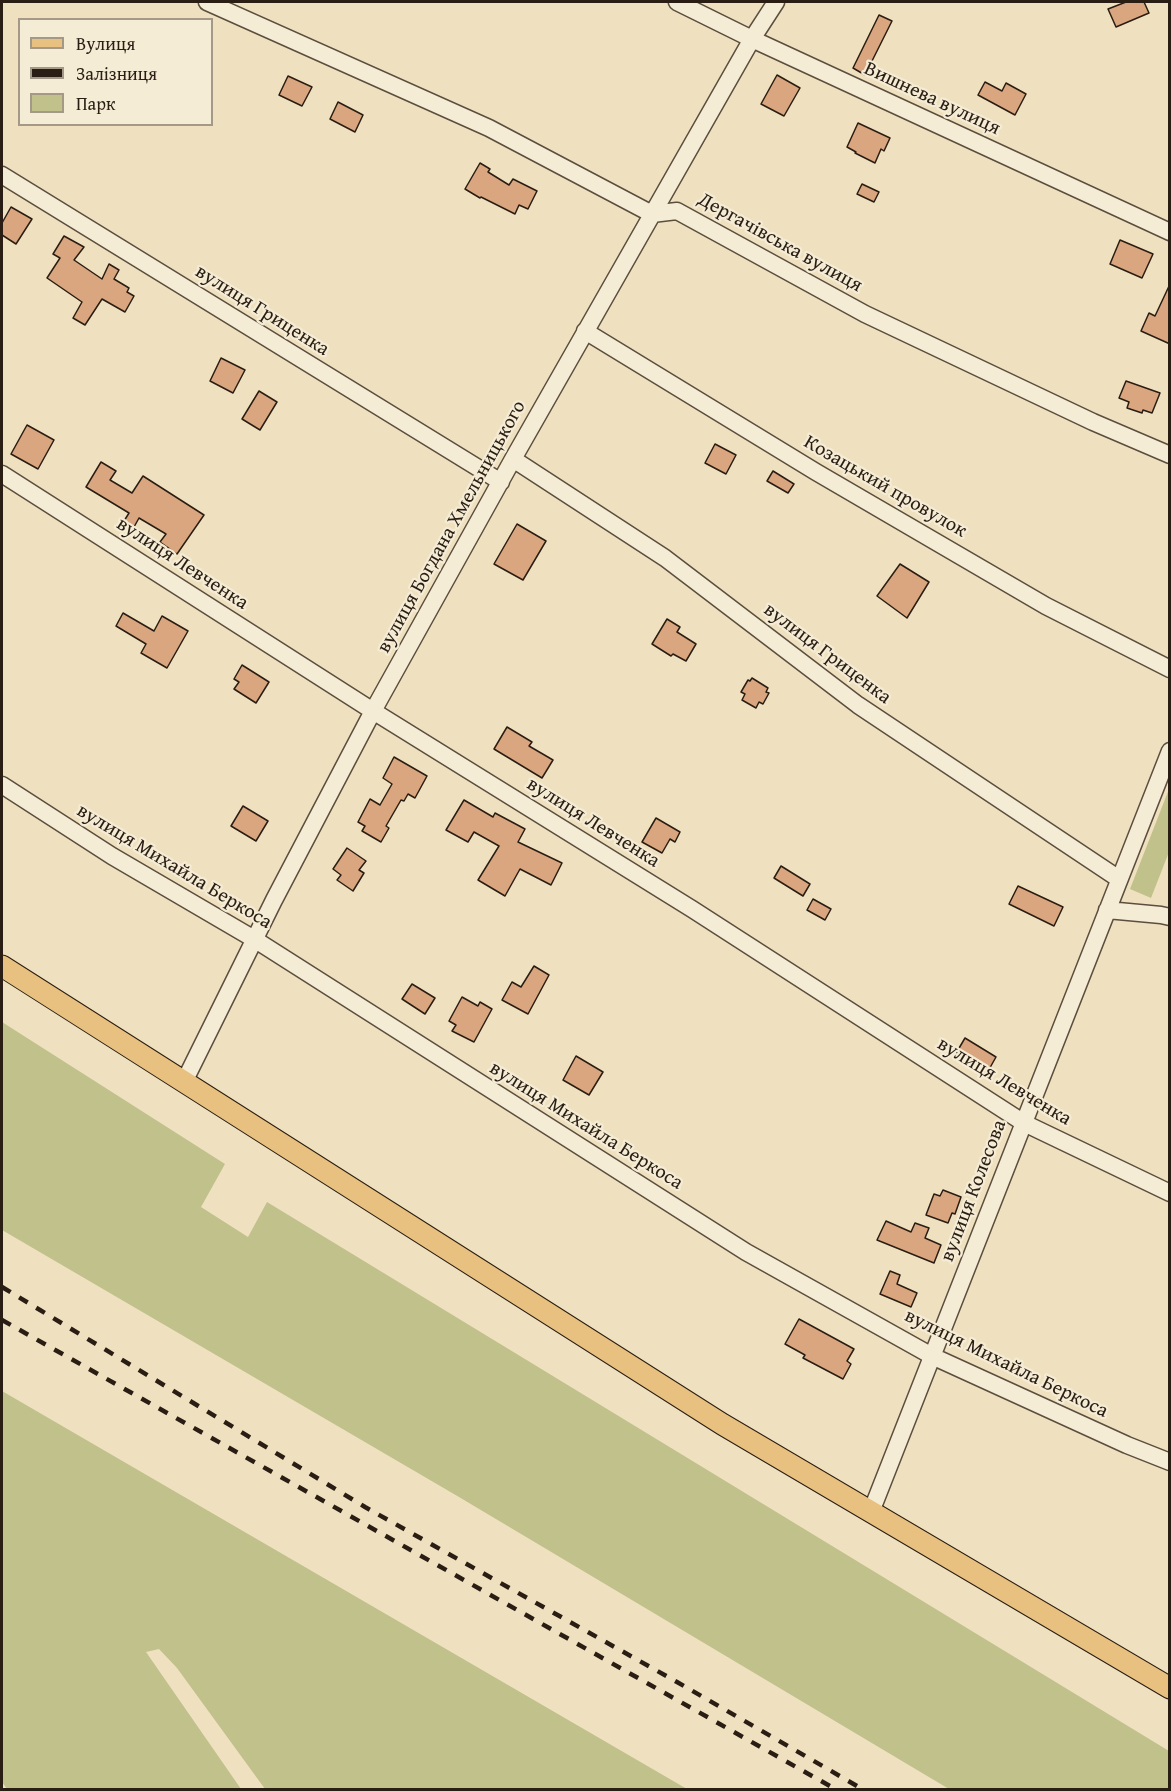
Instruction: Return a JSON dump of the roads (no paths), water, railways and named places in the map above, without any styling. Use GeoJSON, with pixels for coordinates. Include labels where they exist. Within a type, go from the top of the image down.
{"type":"FeatureCollection","features":[{"type":"Feature","properties":{"kind":"main road"},"geometry":{"type":"LineString","coordinates":[[2,966],[722,1424],[1170,1688]]}},
{"type":"Feature","properties":{"kind":"street","name":"Дергачівська вулиця"},"geometry":{"type":"LineString","coordinates":[[207,2],[489,128],[652,214],[677,211],[865,314],[1093,422],[1170,455]]}},
{"type":"Feature","properties":{"kind":"street","name":"Вишнева вулиця"},"geometry":{"type":"LineString","coordinates":[[677,2],[752,39],[1170,232]]}},
{"type":"Feature","properties":{"kind":"street","name":"вулиця Богдана Хмельницького"},"geometry":{"type":"LineString","coordinates":[[184,1082],[254,939],[373,711],[585,331],[752,39],[776,2]]}},
{"type":"Feature","properties":{"kind":"street","name":"вулиця Гриценка"},"geometry":{"type":"LineString","coordinates":[[2,175],[501,482]]}},
{"type":"Feature","properties":{"kind":"street","name":"Козацький провулок"},"geometry":{"type":"LineString","coordinates":[[585,331],[806,466],[1016,589],[1170,669]]}},
{"type":"Feature","properties":{"kind":"street","name":"вулиця Гриценка"},"geometry":{"type":"LineString","coordinates":[[513,459],[665,558],[858,705],[1119,879]]}},
{"type":"Feature","properties":{"kind":"street","name":"вулиця Левченка"},"geometry":{"type":"LineString","coordinates":[[2,474],[373,711],[692,909],[1024,1123],[1170,1193]]}},
{"type":"Feature","properties":{"kind":"street","name":"вулиця Колесова"},"geometry":{"type":"LineString","coordinates":[[871,1512],[1170,751]]}},
{"type":"Feature","properties":{"kind":"street","name":"вулиця Михайла Беркоса"},"geometry":{"type":"LineString","coordinates":[[2,786],[112,856],[254,939],[746,1252],[932,1356],[1127,1445],[1170,1462]]}},
{"type":"Feature","properties":{"kind":"street"},"geometry":{"type":"LineString","coordinates":[[1107,910],[1170,917]]}},
{"type":"Feature","properties":{"kind":"railway"},"geometry":{"type":"LineString","coordinates":[[2,1287],[365,1507],[864,1790]]}},
{"type":"Feature","properties":{"kind":"railway"},"geometry":{"type":"LineString","coordinates":[[2,1320],[837,1790]]}}]}
